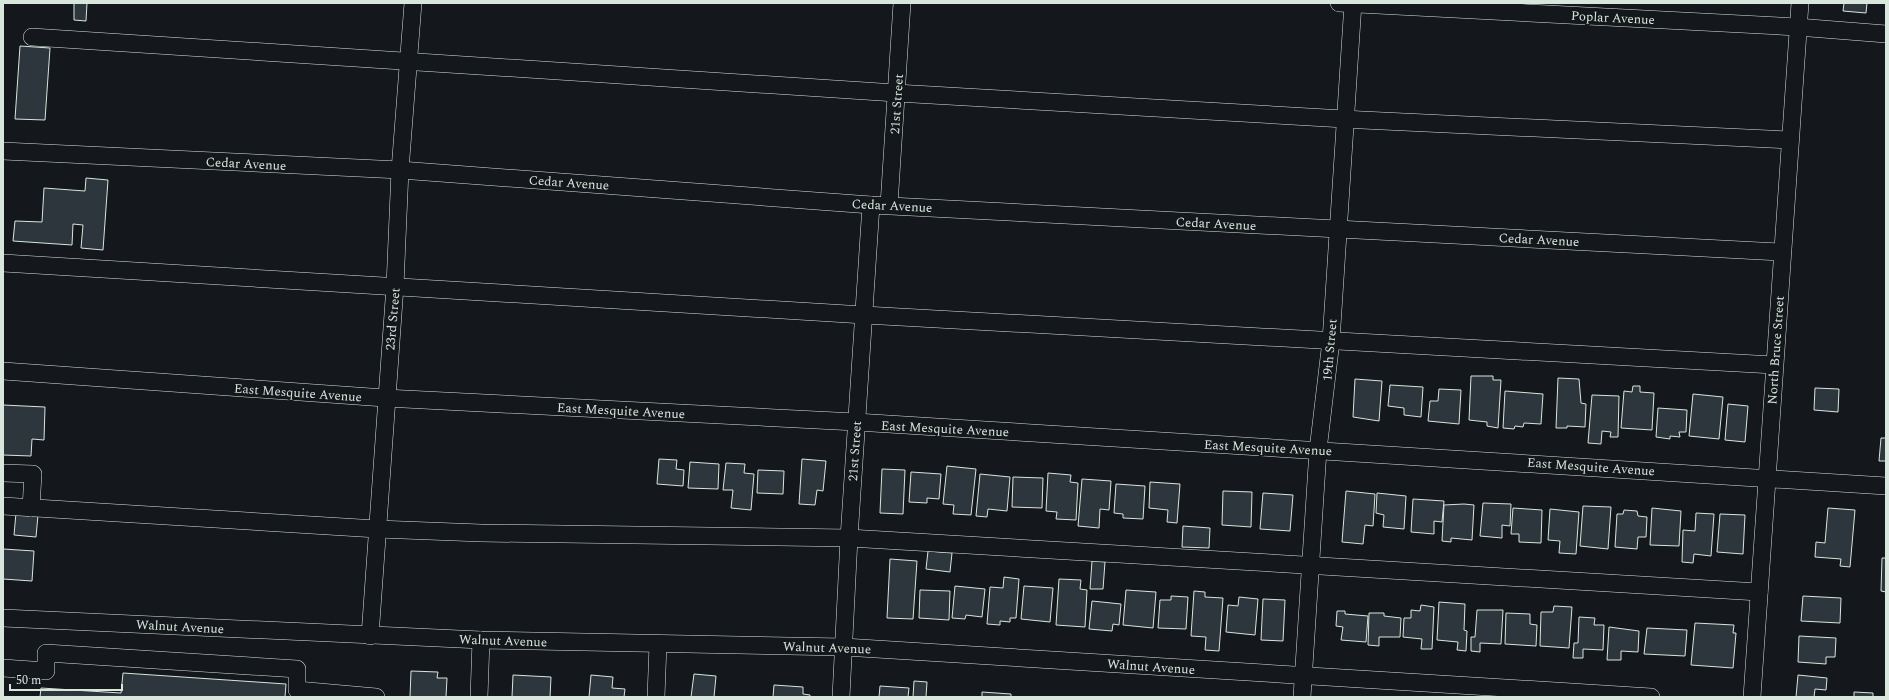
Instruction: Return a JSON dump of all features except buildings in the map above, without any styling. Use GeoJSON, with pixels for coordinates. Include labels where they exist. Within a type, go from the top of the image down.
{"type":"FeatureCollection","features":[{"type":"Feature","properties":{"kind":"street","name":"23rd Street"},"geometry":{"type":"LineString","coordinates":[[370,636],[385,398],[394,286],[400,170],[413,3]]}},
{"type":"Feature","properties":{"kind":"street","name":"21st Street"},"geometry":{"type":"LineString","coordinates":[[889,205],[902,3]]}},
{"type":"Feature","properties":{"kind":"street","name":"Poplar Avenue"},"geometry":{"type":"LineString","coordinates":[[1349,3],[1797,27],[1886,34]]}},
{"type":"Feature","properties":{"kind":"street","name":"19th Street"},"geometry":{"type":"LineString","coordinates":[[1302,697],[1318,450],[1331,341],[1337,229],[1346,119],[1349,3]]}},
{"type":"Feature","properties":{"kind":"street","name":"North Bruce Street"},"geometry":{"type":"LineString","coordinates":[[1752,697],[1789,140],[1800,3]]}},
{"type":"Feature","properties":{"kind":"street"},"geometry":{"type":"LineString","coordinates":[[32,37],[896,93],[1346,119],[1789,140]]}},
{"type":"Feature","properties":{"kind":"street","name":"Cedar Avenue"},"geometry":{"type":"LineString","coordinates":[[3,151],[400,170],[871,205],[1782,252]]}},
{"type":"Feature","properties":{"kind":"street","name":"21st Street"},"geometry":{"type":"LineString","coordinates":[[841,697],[856,422],[871,205]]}},
{"type":"Feature","properties":{"kind":"street"},"geometry":{"type":"LineString","coordinates":[[3,263],[864,315],[1774,365]]}},
{"type":"Feature","properties":{"kind":"street","name":"East Mesquite Avenue"},"geometry":{"type":"LineString","coordinates":[[3,371],[385,398],[856,422],[1767,477],[1886,486]]}},
{"type":"Feature","properties":{"kind":"street"},"geometry":{"type":"LineString","coordinates":[[3,473],[33,474],[31,508]]}},
{"type":"Feature","properties":{"kind":"street"},"geometry":{"type":"LineString","coordinates":[[3,506],[377,529],[481,533],[849,538],[1759,592]]}},
{"type":"Feature","properties":{"kind":"street","name":"Walnut Avenue"},"geometry":{"type":"LineString","coordinates":[[3,618],[480,640],[844,647],[1651,697]]}},
{"type":"Feature","properties":{"kind":"street"},"geometry":{"type":"LineString","coordinates":[[479,697],[480,640]]}},
{"type":"Feature","properties":{"kind":"street"},"geometry":{"type":"LineString","coordinates":[[656,697],[658,644]]}},
{"type":"Feature","properties":{"kind":"street"},"geometry":{"type":"LineString","coordinates":[[3,668],[46,671],[46,653],[297,669],[297,690],[376,697]]}}]}
